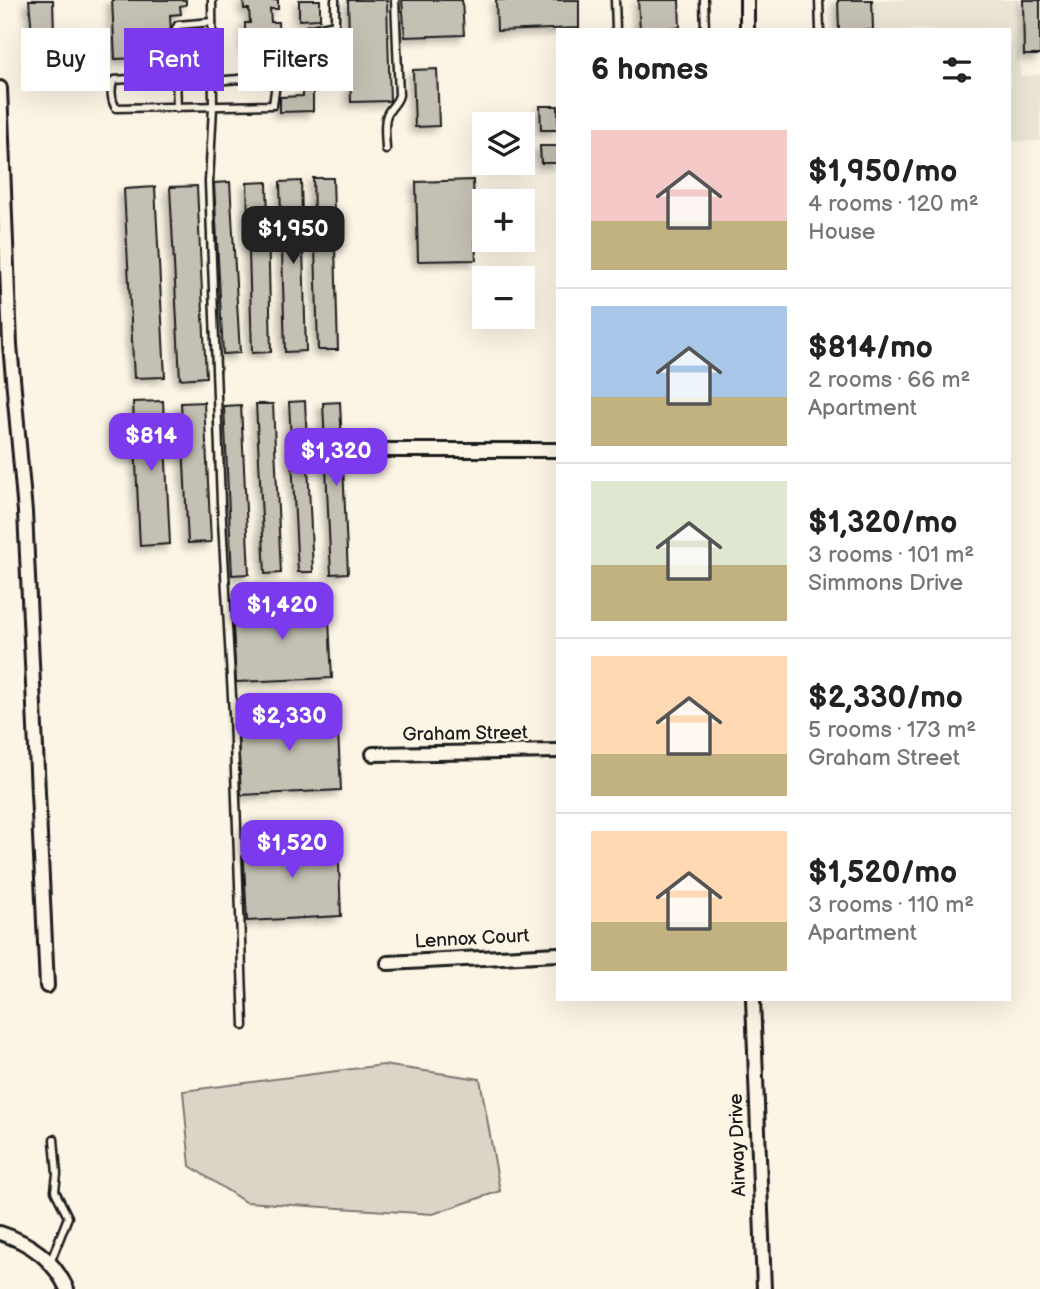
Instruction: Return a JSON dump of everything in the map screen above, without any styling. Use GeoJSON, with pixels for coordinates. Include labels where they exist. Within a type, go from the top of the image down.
{"type":"FeatureCollection","features":[{"type":"Feature","properties":{"kind":"street"},"geometry":{"type":"LineString","coordinates":[[747,0],[747,28]]}},
{"type":"Feature","properties":{"kind":"street"},"geometry":{"type":"LineString","coordinates":[[0,88],[10,345],[19,432],[29,596],[47,986]]}},
{"type":"Feature","properties":{"kind":"street"},"geometry":{"type":"LineString","coordinates":[[376,450],[556,450]]}},
{"type":"Feature","properties":{"kind":"street","name":"Graham Street"},"geometry":{"type":"LineString","coordinates":[[373,754],[556,751]]}},
{"type":"Feature","properties":{"kind":"street","name":"Lennox Court"},"geometry":{"type":"LineString","coordinates":[[388,963],[556,954]]}},
{"type":"Feature","properties":{"kind":"street","name":"Airway Drive"},"geometry":{"type":"LineString","coordinates":[[753,1001],[764,1289]]}},
{"type":"Feature","properties":{"kind":"street"},"geometry":{"type":"LineString","coordinates":[[0,1233],[25,1241],[58,1270],[67,1289]]}},
{"type":"Feature","properties":{"kind":"lane"},"geometry":{"type":"LineString","coordinates":[[212,0],[212,28]]}},
{"type":"Feature","properties":{"kind":"lane"},"geometry":{"type":"LineString","coordinates":[[316,28],[335,24],[335,0]]}},
{"type":"Feature","properties":{"kind":"lane"},"geometry":{"type":"LineString","coordinates":[[386,150],[385,118],[398,101],[399,95],[395,0]]}},
{"type":"Feature","properties":{"kind":"lane"},"geometry":{"type":"LineString","coordinates":[[615,0],[616,28]]}},
{"type":"Feature","properties":{"kind":"lane"},"geometry":{"type":"LineString","coordinates":[[704,0],[705,28]]}},
{"type":"Feature","properties":{"kind":"lane"},"geometry":{"type":"LineString","coordinates":[[819,0],[820,28]]}},
{"type":"Feature","properties":{"kind":"lane"},"geometry":{"type":"LineString","coordinates":[[176,28],[178,25],[212,22]]}},
{"type":"Feature","properties":{"kind":"lane"},"geometry":{"type":"LineString","coordinates":[[124,78],[119,78],[112,84],[113,104],[116,108],[273,106],[275,91]]}},
{"type":"Feature","properties":{"kind":"lane"},"geometry":{"type":"LineString","coordinates":[[176,91],[177,108]]}},
{"type":"Feature","properties":{"kind":"lane"},"geometry":{"type":"LineString","coordinates":[[213,91],[209,182],[244,1026]]}},
{"type":"Feature","properties":{"kind":"lane"},"geometry":{"type":"LineString","coordinates":[[50,1263],[68,1217],[55,1191],[57,1174],[54,1139]]}},
{"type":"Feature","properties":{"kind":"shaded area"},"geometry":{"type":"Polygon","coordinates":[[[872,0],[1018,0],[1020,76],[1040,75],[1040,141],[1011,141],[1011,28],[873,28],[872,0]]]}},
{"type":"Feature","properties":{"kind":"shaded area"},"geometry":{"type":"Polygon","coordinates":[[[383,1065],[480,1079],[500,1191],[433,1214],[245,1202],[190,1166],[183,1091],[383,1065]]]}},
{"type":"Feature","properties":{"kind":"building"},"geometry":{"type":"Polygon","coordinates":[[[29,0],[53,0],[54,28],[32,28],[29,0]]]}},
{"type":"Feature","properties":{"kind":"building"},"geometry":{"type":"Polygon","coordinates":[[[112,0],[186,0],[186,5],[180,6],[181,14],[170,15],[171,28],[124,28],[124,59],[115,59],[112,0]]]}},
{"type":"Feature","properties":{"kind":"building"},"geometry":{"type":"Polygon","coordinates":[[[243,0],[278,0],[278,9],[270,9],[271,22],[278,22],[278,28],[245,28],[245,23],[250,23],[249,9],[244,9],[243,0]]]}},
{"type":"Feature","properties":{"kind":"building"},"geometry":{"type":"Polygon","coordinates":[[[299,0],[320,0],[320,19],[299,20],[299,0]]]}},
{"type":"Feature","properties":{"kind":"building"},"geometry":{"type":"Polygon","coordinates":[[[348,0],[387,0],[390,101],[351,102],[353,28],[349,28],[348,0]]]}},
{"type":"Feature","properties":{"kind":"building"},"geometry":{"type":"Polygon","coordinates":[[[402,0],[462,0],[464,35],[405,37],[402,0]]]}},
{"type":"Feature","properties":{"kind":"building"},"geometry":{"type":"Polygon","coordinates":[[[496,0],[579,0],[579,28],[497,31],[496,0]]]}},
{"type":"Feature","properties":{"kind":"building"},"geometry":{"type":"Polygon","coordinates":[[[638,0],[679,0],[680,28],[640,28],[638,0]]]}},
{"type":"Feature","properties":{"kind":"building"},"geometry":{"type":"Polygon","coordinates":[[[838,0],[872,0],[873,28],[839,28],[838,0]]]}},
{"type":"Feature","properties":{"kind":"building"},"geometry":{"type":"Polygon","coordinates":[[[1023,0],[1040,0],[1040,55],[1024,55],[1023,0]]]}},
{"type":"Feature","properties":{"kind":"building"},"geometry":{"type":"Polygon","coordinates":[[[437,69],[439,126],[415,127],[413,70],[437,69]]]}},
{"type":"Feature","properties":{"kind":"building"},"geometry":{"type":"Polygon","coordinates":[[[303,91],[313,91],[313,111],[280,112],[280,97],[303,96],[303,91]]]}},
{"type":"Feature","properties":{"kind":"building"},"geometry":{"type":"Polygon","coordinates":[[[540,106],[556,106],[556,130],[541,130],[540,106]]]}},
{"type":"Feature","properties":{"kind":"building"},"geometry":{"type":"Polygon","coordinates":[[[540,146],[556,146],[556,163],[541,163],[540,146]]]}},
{"type":"Feature","properties":{"kind":"building"},"geometry":{"type":"Polygon","coordinates":[[[313,178],[333,178],[338,350],[318,350],[313,178]]]}},
{"type":"Feature","properties":{"kind":"building"},"geometry":{"type":"Polygon","coordinates":[[[473,180],[472,252],[476,252],[476,260],[418,261],[416,182],[473,180]]]}},
{"type":"Feature","properties":{"kind":"building"},"geometry":{"type":"Polygon","coordinates":[[[301,181],[306,351],[285,352],[280,182],[301,181]]]}},
{"type":"Feature","properties":{"kind":"building"},"geometry":{"type":"Polygon","coordinates":[[[230,182],[240,353],[223,354],[214,183],[230,182]]]}},
{"type":"Feature","properties":{"kind":"building"},"geometry":{"type":"Polygon","coordinates":[[[267,182],[271,352],[252,353],[247,183],[267,182]]]}},
{"type":"Feature","properties":{"kind":"building"},"geometry":{"type":"Polygon","coordinates":[[[197,186],[206,377],[180,379],[170,187],[197,186]]]}},
{"type":"Feature","properties":{"kind":"building"},"geometry":{"type":"Polygon","coordinates":[[[155,187],[165,377],[134,378],[124,189],[155,187]]]}},
{"type":"Feature","properties":{"kind":"building"},"geometry":{"type":"Polygon","coordinates":[[[163,401],[170,544],[140,546],[133,402],[163,401]]]}},
{"type":"Feature","properties":{"kind":"building"},"geometry":{"type":"Polygon","coordinates":[[[305,401],[313,572],[298,572],[289,402],[305,401]]]}},
{"type":"Feature","properties":{"kind":"building"},"geometry":{"type":"Polygon","coordinates":[[[204,402],[211,542],[188,543],[181,403],[204,402]]]}},
{"type":"Feature","properties":{"kind":"building"},"geometry":{"type":"Polygon","coordinates":[[[340,402],[348,573],[331,574],[323,403],[340,402]]]}},
{"type":"Feature","properties":{"kind":"building"},"geometry":{"type":"Polygon","coordinates":[[[256,404],[273,404],[281,573],[265,574],[256,404]]]}},
{"type":"Feature","properties":{"kind":"building"},"geometry":{"type":"Polygon","coordinates":[[[241,405],[249,574],[232,575],[224,406],[241,405]]]}},
{"type":"Feature","properties":{"kind":"building"},"geometry":{"type":"Polygon","coordinates":[[[328,601],[332,678],[236,682],[232,606],[328,601]]]}},
{"type":"Feature","properties":{"kind":"building"},"geometry":{"type":"Polygon","coordinates":[[[337,712],[341,790],[241,795],[237,716],[337,712]]]}},
{"type":"Feature","properties":{"kind":"building"},"geometry":{"type":"Polygon","coordinates":[[[338,839],[341,916],[247,921],[243,843],[338,839]]]}}]}
